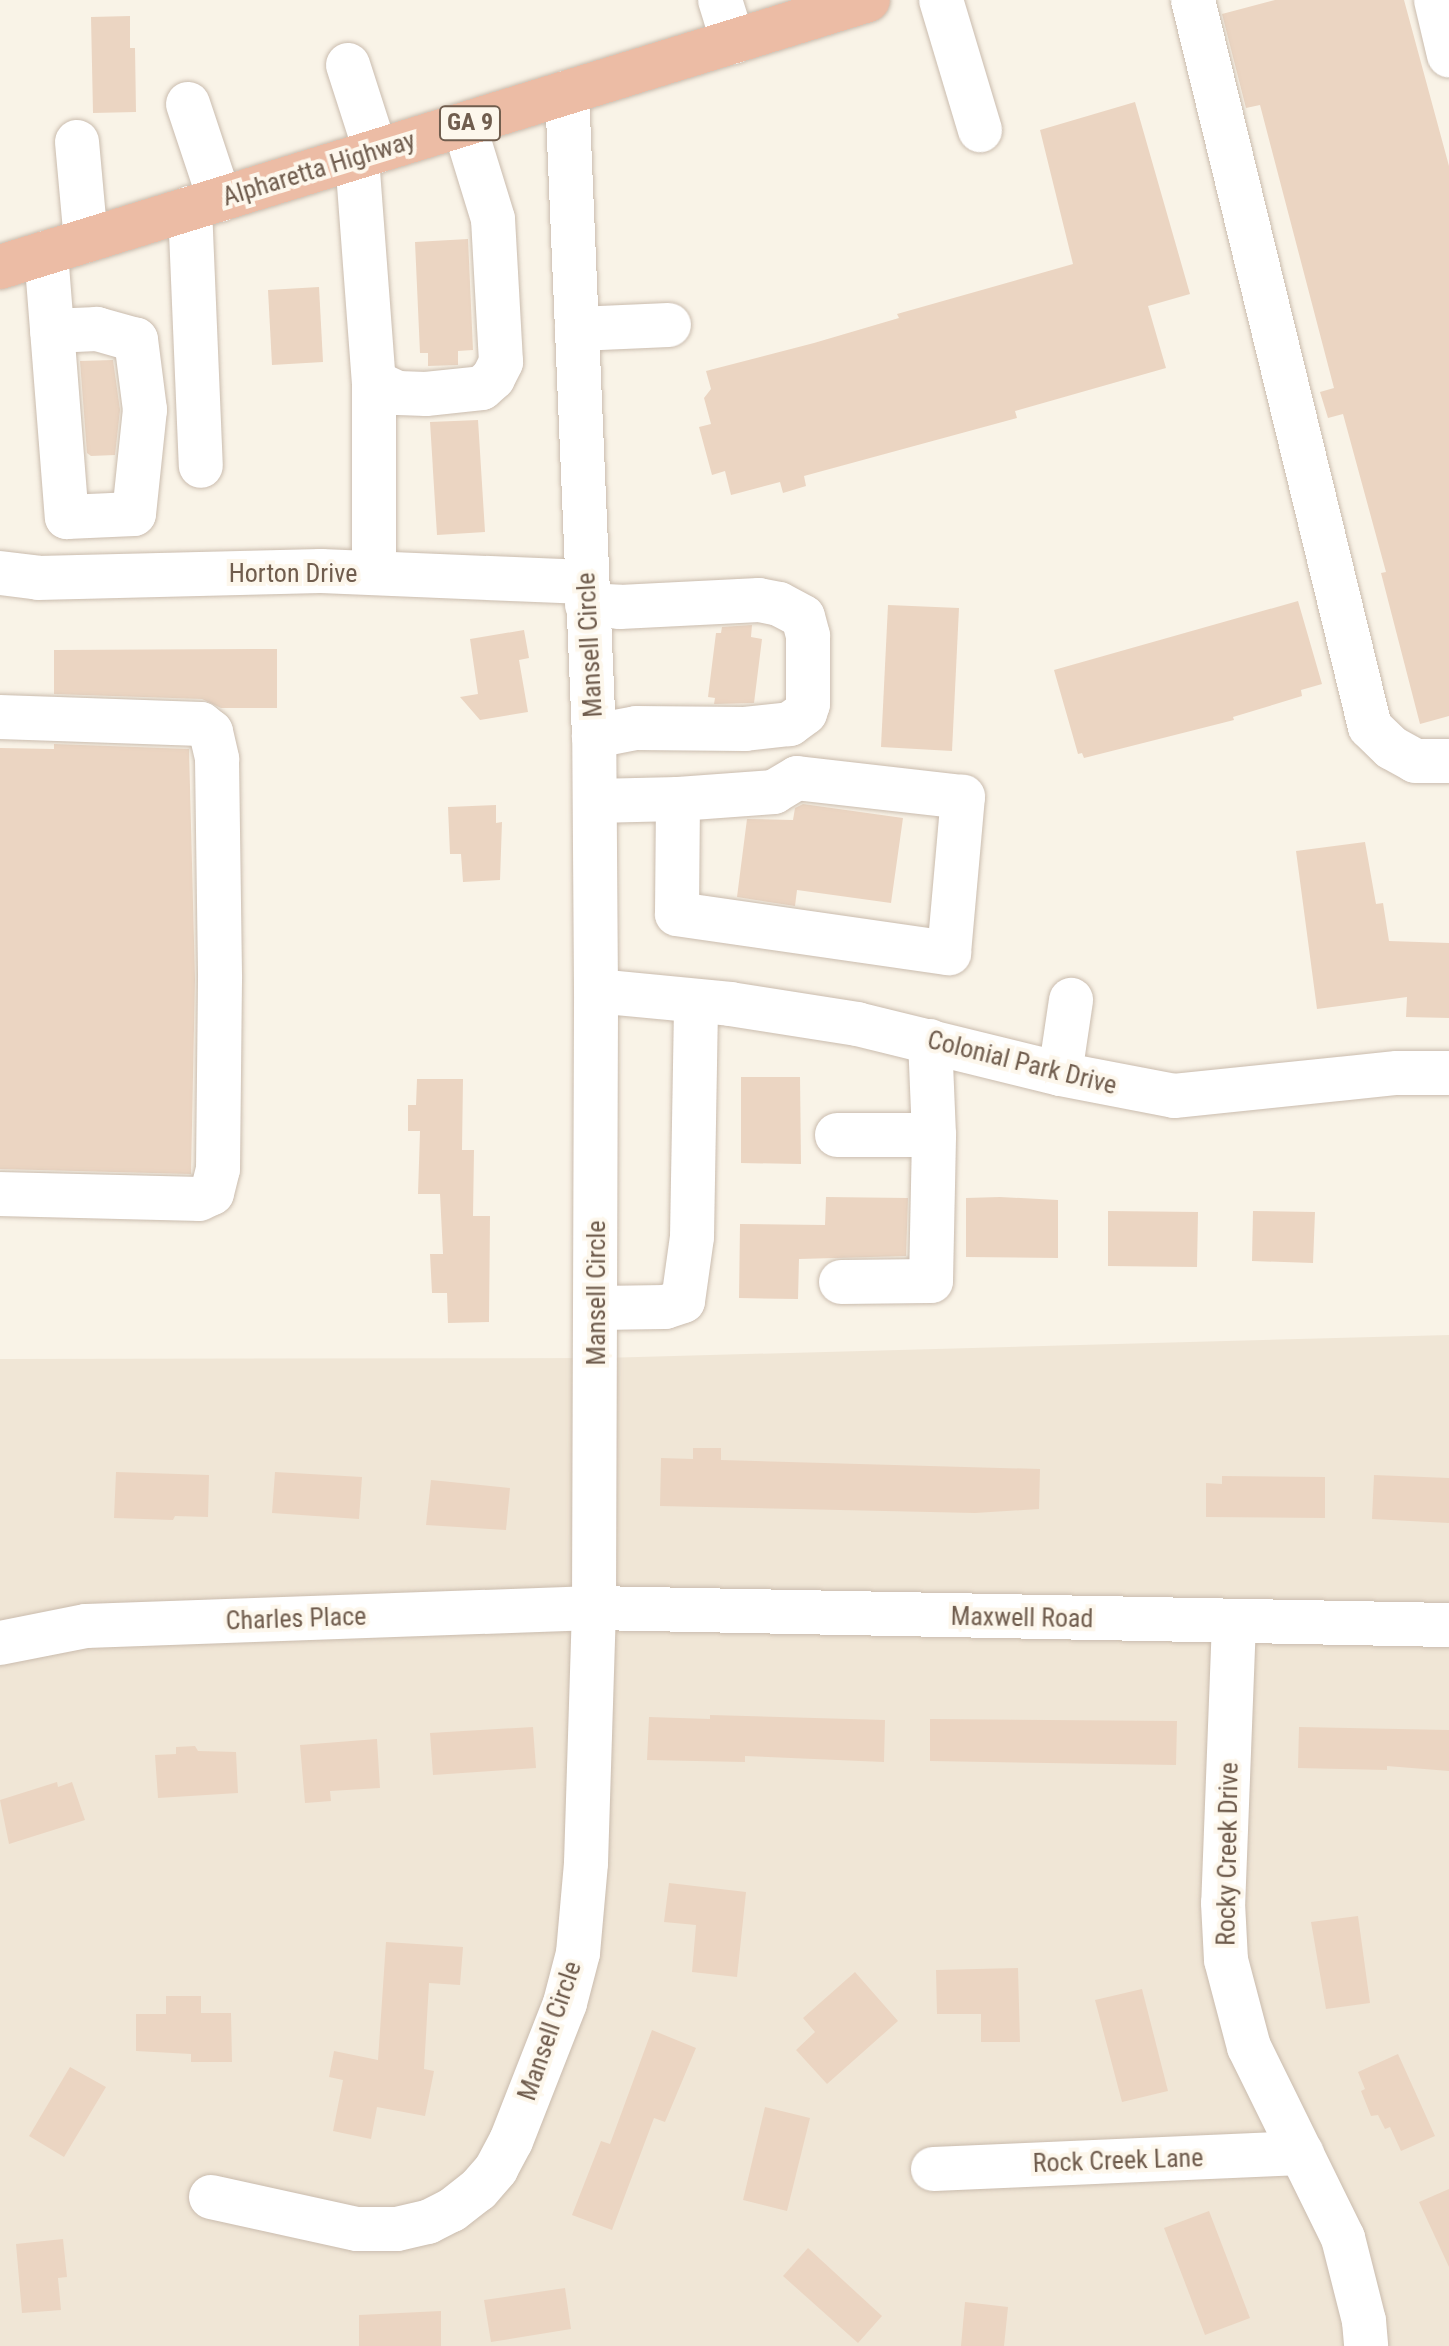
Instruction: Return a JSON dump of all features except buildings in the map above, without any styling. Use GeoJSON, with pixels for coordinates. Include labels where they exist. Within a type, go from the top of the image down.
{"type":"FeatureCollection","features":[{"type":"Feature","properties":{"kind":"highway","name":"Alpharetta Highway"},"geometry":{"type":"LineString","coordinates":[[0,267],[868,0]]}},
{"type":"Feature","properties":{"kind":"street"},"geometry":{"type":"LineString","coordinates":[[720,0],[733,42]]}},
{"type":"Feature","properties":{"kind":"street"},"geometry":{"type":"LineString","coordinates":[[941,0],[980,130]]}},
{"type":"Feature","properties":{"kind":"street"},"geometry":{"type":"LineString","coordinates":[[1193,0],[1370,727],[1392,748],[1415,761],[1449,761]]}},
{"type":"Feature","properties":{"kind":"street"},"geometry":{"type":"LineString","coordinates":[[1436,0],[1449,55]]}},
{"type":"Feature","properties":{"kind":"street"},"geometry":{"type":"LineString","coordinates":[[348,65],[366,155],[374,382],[374,573]]}},
{"type":"Feature","properties":{"kind":"street","name":"Mansell Circle"},"geometry":{"type":"LineString","coordinates":[[211,2197],[357,2229],[397,2229],[428,2222],[452,2210],[478,2190],[496,2169],[511,2141],[565,2003],[578,1953],[586,1863],[594,1608],[597,1308],[595,801],[567,93]]}},
{"type":"Feature","properties":{"kind":"street"},"geometry":{"type":"LineString","coordinates":[[188,104],[205,204],[201,466]]}},
{"type":"Feature","properties":{"kind":"street"},"geometry":{"type":"LineString","coordinates":[[374,382],[398,393],[426,394],[482,388],[493,378],[501,362],[493,219],[464,125]]}},
{"type":"Feature","properties":{"kind":"street"},"geometry":{"type":"LineString","coordinates":[[52,331],[66,247],[77,142]]}},
{"type":"Feature","properties":{"kind":"street"},"geometry":{"type":"LineString","coordinates":[[577,329],[669,325]]}},
{"type":"Feature","properties":{"kind":"street","name":"Horton Drive"},"geometry":{"type":"LineString","coordinates":[[0,573],[38,578],[374,573],[586,593],[620,607],[759,600],[779,604],[803,617],[808,636],[808,704],[805,713],[790,724],[745,729],[636,728],[594,736]]}},
{"type":"Feature","properties":{"kind":"street"},"geometry":{"type":"LineString","coordinates":[[0,717],[201,724],[211,732],[217,759],[220,995],[218,1169],[212,1193],[199,1199],[0,1194]]}},
{"type":"Feature","properties":{"kind":"street"},"geometry":{"type":"LineString","coordinates":[[595,801],[774,792],[797,778],[963,797],[949,953],[677,914],[678,799]]}},
{"type":"Feature","properties":{"kind":"street","name":"Colonial Park Drive"},"geometry":{"type":"LineString","coordinates":[[596,991],[696,1001],[857,1024],[1060,1074],[1174,1096],[1245,1068],[1449,1073]]}},
{"type":"Feature","properties":{"kind":"street"},"geometry":{"type":"LineString","coordinates":[[1060,1074],[1071,1000]]}},
{"type":"Feature","properties":{"kind":"street"},"geometry":{"type":"LineString","coordinates":[[597,1308],[665,1307],[683,1301],[692,1237],[696,1001]]}},
{"type":"Feature","properties":{"kind":"street"},"geometry":{"type":"LineString","coordinates":[[841,1282],[931,1281],[934,1135],[930,1041]]}},
{"type":"Feature","properties":{"kind":"street"},"geometry":{"type":"LineString","coordinates":[[837,1135],[934,1135]]}},
{"type":"Feature","properties":{"kind":"street","name":"Maxwell Road"},"geometry":{"type":"LineString","coordinates":[[594,1608],[1449,1625]]}},
{"type":"Feature","properties":{"kind":"street","name":"Charles Place"},"geometry":{"type":"LineString","coordinates":[[0,1643],[86,1626],[594,1608]]}},
{"type":"Feature","properties":{"kind":"street","name":"Rocky Creek Drive"},"geometry":{"type":"LineString","coordinates":[[1234,1622],[1223,1903],[1226,1960],[1249,2047],[1343,2238],[1364,2321],[1366,2346]]}},
{"type":"Feature","properties":{"kind":"street","name":"Rock Creek Lane"},"geometry":{"type":"LineString","coordinates":[[933,2169],[1302,2153]]}},
{"type":"Feature","properties":{"kind":"shaded area"},"geometry":{"type":"Polygon","coordinates":[[[1449,1335],[1449,2346],[0,2346],[0,1359],[602,1358],[1449,1335]]]}}]}
